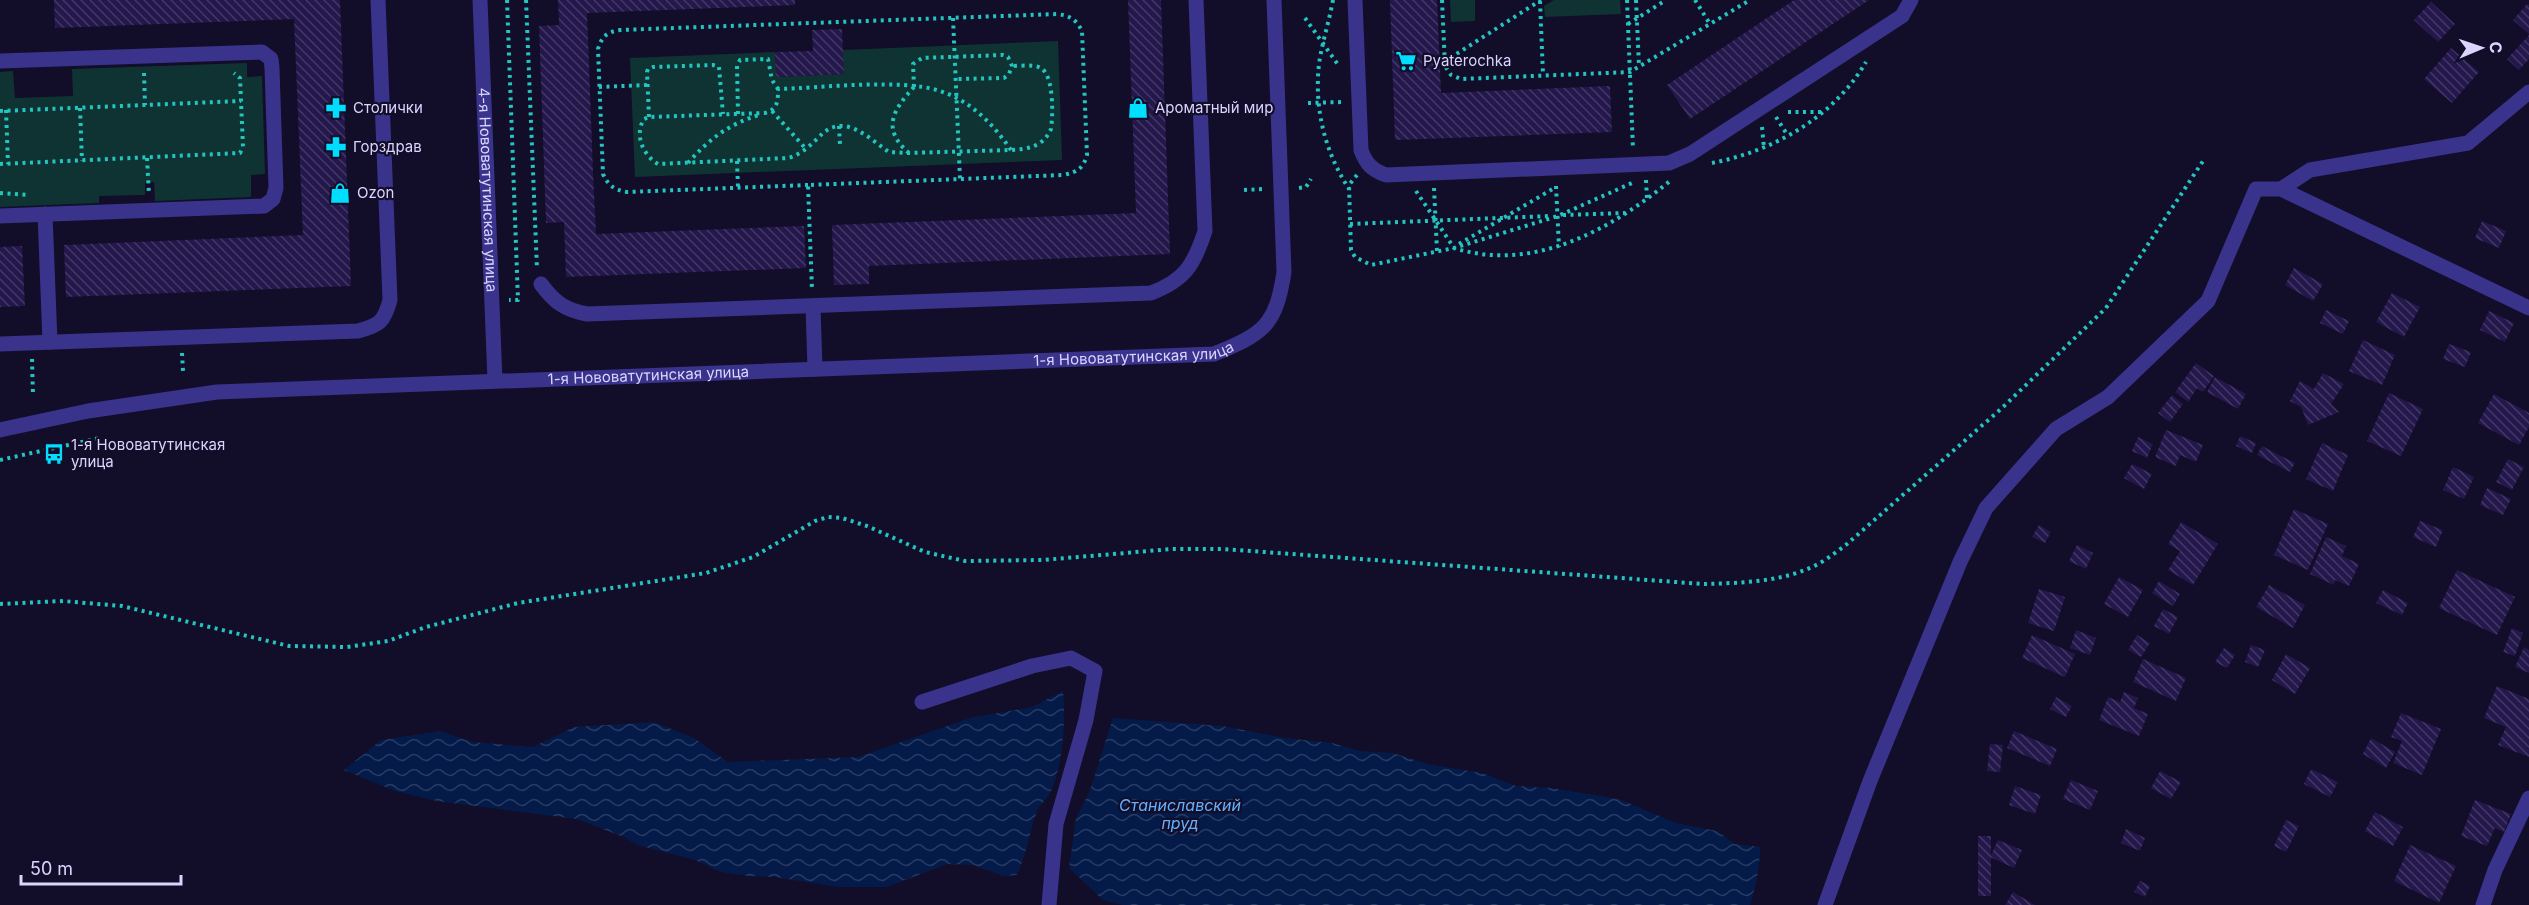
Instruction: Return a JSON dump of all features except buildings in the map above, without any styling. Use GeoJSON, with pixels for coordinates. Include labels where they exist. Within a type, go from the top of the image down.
{"type":"FeatureCollection","features":[{"type":"Feature","properties":{"kind":"street"},"geometry":{"type":"LineString","coordinates":[[0,344],[358,331],[375,327],[386,316],[390,300],[378,0]]}},
{"type":"Feature","properties":{"kind":"street","name":"4-я Нововатутинская улица"},"geometry":{"type":"LineString","coordinates":[[480,0],[495,381]]}},
{"type":"Feature","properties":{"kind":"street"},"geometry":{"type":"LineString","coordinates":[[541,284],[552,299],[570,311],[587,314],[1151,293],[1171,286],[1192,264],[1204,231],[1196,0]]}},
{"type":"Feature","properties":{"kind":"street","name":"1-я Нововатутинская улица"},"geometry":{"type":"LineString","coordinates":[[0,430],[88,411],[217,392],[1214,354],[1251,338],[1266,324],[1280,300],[1284,272],[1274,0]]}},
{"type":"Feature","properties":{"kind":"street"},"geometry":{"type":"LineString","coordinates":[[1355,0],[1361,150],[1365,162],[1375,171],[1386,175],[1669,163],[1690,154],[1902,16],[1911,0]]}},
{"type":"Feature","properties":{"kind":"street"},"geometry":{"type":"LineString","coordinates":[[0,61],[258,51],[267,54],[271,59],[272,68],[276,188],[273,199],[264,206],[0,216]]}},
{"type":"Feature","properties":{"kind":"street"},"geometry":{"type":"LineString","coordinates":[[2281,189],[2310,170],[2468,142],[2529,92]]}},
{"type":"Feature","properties":{"kind":"street"},"geometry":{"type":"LineString","coordinates":[[1826,905],[1870,781],[1960,562],[1986,508],[2056,429],[2108,397],[2208,301],[2256,189],[2281,189],[2529,308]]}},
{"type":"Feature","properties":{"kind":"street"},"geometry":{"type":"LineString","coordinates":[[45,214],[50,342]]}},
{"type":"Feature","properties":{"kind":"street"},"geometry":{"type":"LineString","coordinates":[[813,306],[815,369]]}},
{"type":"Feature","properties":{"kind":"street"},"geometry":{"type":"LineString","coordinates":[[922,702],[1032,666],[1071,658],[1095,671],[1086,720],[1056,824],[1049,905]]}},
{"type":"Feature","properties":{"kind":"street"},"geometry":{"type":"LineString","coordinates":[[2483,905],[2494,870],[2529,798]]}},
{"type":"Feature","properties":{"kind":"path"},"geometry":{"type":"LineString","coordinates":[[507,0],[518,300],[510,300]]}},
{"type":"Feature","properties":{"kind":"path"},"geometry":{"type":"LineString","coordinates":[[526,0],[536,265],[541,284]]}},
{"type":"Feature","properties":{"kind":"path"},"geometry":{"type":"LineString","coordinates":[[1333,0],[1317,82],[1318,103],[1325,141],[1336,168],[1349,190]]}},
{"type":"Feature","properties":{"kind":"path"},"geometry":{"type":"LineString","coordinates":[[1442,0],[1444,62],[1448,72],[1461,79],[1630,72],[1750,0]]}},
{"type":"Feature","properties":{"kind":"path"},"geometry":{"type":"LineString","coordinates":[[1444,62],[1540,0]]}},
{"type":"Feature","properties":{"kind":"path"},"geometry":{"type":"LineString","coordinates":[[1540,0],[1543,75]]}},
{"type":"Feature","properties":{"kind":"path"},"geometry":{"type":"LineString","coordinates":[[1369,165],[1350,182],[1352,253],[1368,264],[1377,265],[1454,248],[1558,216],[1630,185],[1640,175],[1630,72],[1627,0]]}},
{"type":"Feature","properties":{"kind":"path"},"geometry":{"type":"LineString","coordinates":[[1636,0],[1639,66]]}},
{"type":"Feature","properties":{"kind":"path"},"geometry":{"type":"LineString","coordinates":[[1628,24],[1666,0]]}},
{"type":"Feature","properties":{"kind":"path"},"geometry":{"type":"LineString","coordinates":[[1695,0],[1710,24]]}},
{"type":"Feature","properties":{"kind":"path"},"geometry":{"type":"LineString","coordinates":[[1057,14],[1069,16],[1077,21],[1082,31],[1083,42],[1087,155],[1084,165],[1076,172],[1063,175],[627,192],[616,190],[607,183],[603,174],[598,49],[602,38],[609,32],[953,18],[1057,14]]}},
{"type":"Feature","properties":{"kind":"path"},"geometry":{"type":"LineString","coordinates":[[953,18],[960,179]]}},
{"type":"Feature","properties":{"kind":"path"},"geometry":{"type":"LineString","coordinates":[[1305,18],[1341,69]]}},
{"type":"Feature","properties":{"kind":"path"},"geometry":{"type":"LineString","coordinates":[[143,55],[145,105]]}},
{"type":"Feature","properties":{"kind":"path"},"geometry":{"type":"LineString","coordinates":[[909,153],[899,145],[894,136],[892,123],[896,108],[914,87],[913,64],[916,60],[1003,55],[1008,57],[1012,66],[1009,74],[1004,78],[956,79]]}},
{"type":"Feature","properties":{"kind":"path"},"geometry":{"type":"LineString","coordinates":[[688,163],[722,130],[743,120],[772,111],[778,102],[778,89],[772,80],[768,59],[740,60],[737,66],[738,114]]}},
{"type":"Feature","properties":{"kind":"path"},"geometry":{"type":"LineString","coordinates":[[649,117],[647,72],[650,68],[717,65],[721,69],[723,114]]}},
{"type":"Feature","properties":{"kind":"path"},"geometry":{"type":"LineString","coordinates":[[765,113],[649,117],[644,119],[641,125],[642,148],[645,154],[658,164],[788,158],[806,149],[826,129],[839,126],[855,128],[889,152],[1011,150],[1034,147],[1050,132],[1052,124],[1050,80],[1046,72],[1032,66],[1012,66]]}},
{"type":"Feature","properties":{"kind":"path"},"geometry":{"type":"LineString","coordinates":[[0,164],[240,153],[243,147],[239,75],[224,72]]}},
{"type":"Feature","properties":{"kind":"path"},"geometry":{"type":"LineString","coordinates":[[778,89],[902,85],[938,90],[956,98],[987,120],[1011,150]]}},
{"type":"Feature","properties":{"kind":"path"},"geometry":{"type":"LineString","coordinates":[[599,87],[647,86]]}},
{"type":"Feature","properties":{"kind":"path"},"geometry":{"type":"LineString","coordinates":[[0,111],[241,101]]}},
{"type":"Feature","properties":{"kind":"path"},"geometry":{"type":"LineString","coordinates":[[1308,103],[1359,101]]}},
{"type":"Feature","properties":{"kind":"path"},"geometry":{"type":"LineString","coordinates":[[80,108],[82,161]]}},
{"type":"Feature","properties":{"kind":"path"},"geometry":{"type":"LineString","coordinates":[[6,110],[8,164]]}},
{"type":"Feature","properties":{"kind":"path"},"geometry":{"type":"LineString","coordinates":[[772,111],[806,149]]}},
{"type":"Feature","properties":{"kind":"path"},"geometry":{"type":"LineString","coordinates":[[1772,112],[1823,112]]}},
{"type":"Feature","properties":{"kind":"path"},"geometry":{"type":"LineString","coordinates":[[839,126],[840,144]]}},
{"type":"Feature","properties":{"kind":"path"},"geometry":{"type":"LineString","coordinates":[[147,158],[149,211]]}},
{"type":"Feature","properties":{"kind":"path"},"geometry":{"type":"LineString","coordinates":[[737,161],[738,188]]}},
{"type":"Feature","properties":{"kind":"path"},"geometry":{"type":"LineString","coordinates":[[0,604],[63,602],[122,606],[289,646],[347,647],[388,641],[426,627],[518,603],[706,573],[753,557],[815,521],[828,518],[842,518],[867,526],[925,552],[965,561],[1043,560],[1172,549],[1223,549],[1703,584],[1748,583],[1792,573],[1819,563],[1838,551],[2002,408],[2106,308],[2203,161]]}},
{"type":"Feature","properties":{"kind":"path"},"geometry":{"type":"LineString","coordinates":[[1454,248],[1590,166]]}},
{"type":"Feature","properties":{"kind":"path"},"geometry":{"type":"LineString","coordinates":[[1556,168],[1559,247]]}},
{"type":"Feature","properties":{"kind":"path"},"geometry":{"type":"LineString","coordinates":[[1433,173],[1437,252]]}},
{"type":"Feature","properties":{"kind":"path"},"geometry":{"type":"LineString","coordinates":[[1405,174],[1454,248]]}},
{"type":"Feature","properties":{"kind":"path"},"geometry":{"type":"LineString","coordinates":[[808,185],[813,306]]}},
{"type":"Feature","properties":{"kind":"path"},"geometry":{"type":"LineString","coordinates":[[1350,224],[1626,213]]}},
{"type":"Feature","properties":{"kind":"path"},"geometry":{"type":"LineString","coordinates":[[31,343],[33,396]]}},
{"type":"Feature","properties":{"kind":"path"},"geometry":{"type":"LineString","coordinates":[[0,460],[100,438]]}},
{"type":"Feature","properties":{"kind":"green space"},"geometry":{"type":"Polygon","coordinates":[[[1450,0],[1475,0],[1475,21],[1451,22],[1450,0]]]}},
{"type":"Feature","properties":{"kind":"green space"},"geometry":{"type":"Polygon","coordinates":[[[1554,0],[1620,0],[1621,14],[1545,17],[1544,6],[1554,0]]]}},
{"type":"Feature","properties":{"kind":"green space"},"geometry":{"type":"Polygon","coordinates":[[[1058,41],[1062,160],[635,177],[630,58],[775,52],[777,77],[843,74],[843,50],[1058,41]]]}},
{"type":"Feature","properties":{"kind":"green space"},"geometry":{"type":"Polygon","coordinates":[[[247,63],[247,77],[262,76],[265,174],[251,175],[251,197],[155,201],[154,182],[145,182],[145,195],[99,196],[99,203],[0,207],[0,72],[13,71],[15,98],[73,96],[72,69],[247,63]]]}},
{"type":"Feature","properties":{"kind":"water"},"geometry":{"type":"Polygon","coordinates":[[[1063,691],[1064,730],[1058,771],[1049,795],[1037,811],[1017,875],[1003,876],[973,865],[947,864],[887,887],[838,887],[775,877],[721,872],[695,860],[637,845],[624,837],[577,819],[437,801],[395,791],[344,770],[381,740],[440,731],[472,742],[533,747],[574,727],[654,722],[694,738],[728,762],[858,757],[970,718],[1032,707],[1063,691]]]}},
{"type":"Feature","properties":{"kind":"water","name":"Станиславский пруд"},"geometry":{"type":"Polygon","coordinates":[[[1113,718],[1222,726],[1285,738],[1332,743],[1360,751],[1393,753],[1427,764],[1482,773],[1516,786],[1551,788],[1619,799],[1676,823],[1717,831],[1735,844],[1760,847],[1756,883],[1750,905],[1123,905],[1103,900],[1069,868],[1076,818],[1089,793],[1113,718]]]}},
{"type":"Feature","properties":{"kind":"place","name":"Pyaterochka"},"geometry":{"type":"Point","coordinates":[1406,61]}},
{"type":"Feature","properties":{"kind":"place","name":"Столички"},"geometry":{"type":"Point","coordinates":[336,108]}},
{"type":"Feature","properties":{"kind":"place","name":"Ароматный мир"},"geometry":{"type":"Point","coordinates":[1138,108]}},
{"type":"Feature","properties":{"kind":"place","name":"Горздрав"},"geometry":{"type":"Point","coordinates":[336,147]}},
{"type":"Feature","properties":{"kind":"place","name":"Ozon"},"geometry":{"type":"Point","coordinates":[340,193]}},
{"type":"Feature","properties":{"kind":"place","name":"1-я Нововатутинская улица"},"geometry":{"type":"Point","coordinates":[54,454]}}]}
